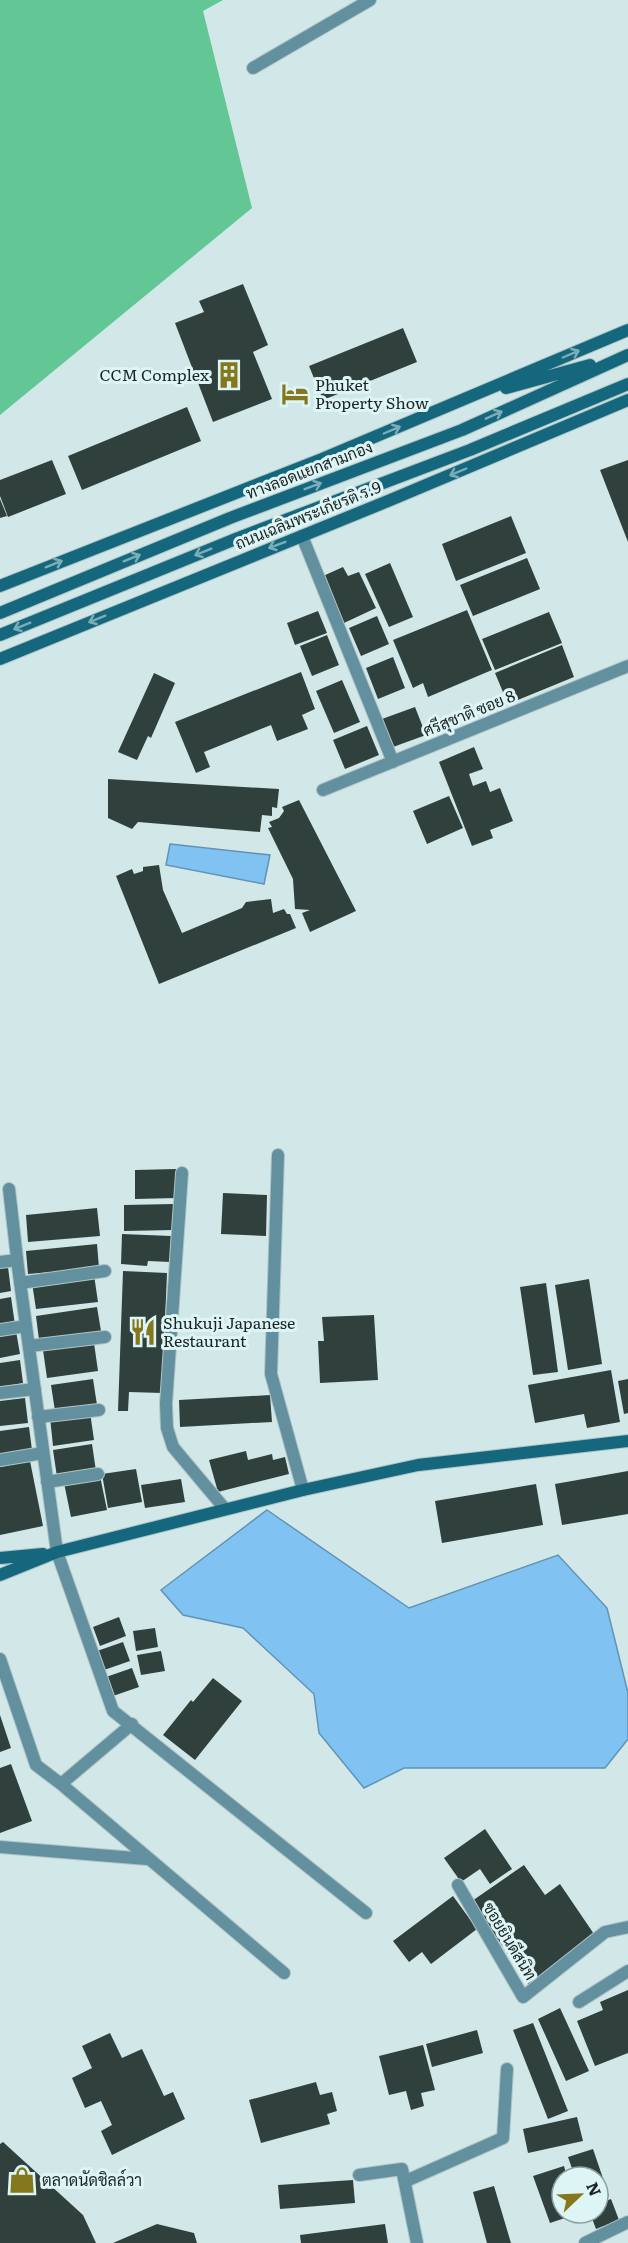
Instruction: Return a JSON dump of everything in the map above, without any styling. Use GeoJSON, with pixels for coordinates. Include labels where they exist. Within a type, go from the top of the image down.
{"type":"FeatureCollection","features":[{"type":"Feature","properties":{"kind":"main road"},"geometry":{"type":"LineString","coordinates":[[0,586],[322,459],[628,330]]}},
{"type":"Feature","properties":{"kind":"main road"},"geometry":{"type":"LineString","coordinates":[[461,400],[628,355]]}},
{"type":"Feature","properties":{"kind":"main road","name":"ทางลอดแยกสามกอง"},"geometry":{"type":"LineString","coordinates":[[0,612],[230,518],[462,430],[628,355]]}},
{"type":"Feature","properties":{"kind":"main road"},"geometry":{"type":"LineString","coordinates":[[486,460],[628,385]]}},
{"type":"Feature","properties":{"kind":"main road"},"geometry":{"type":"LineString","coordinates":[[0,634],[238,538],[470,450],[628,385]]}},
{"type":"Feature","properties":{"kind":"main road","name":"ถนนเฉลิมพระเกียรติ ร.9"},"geometry":{"type":"LineString","coordinates":[[0,659],[628,400]]}},
{"type":"Feature","properties":{"kind":"main road"},"geometry":{"type":"LineString","coordinates":[[0,1575],[57,1552],[303,1490],[418,1465],[628,1441]]}},
{"type":"Feature","properties":{"kind":"main road"},"geometry":{"type":"LineString","coordinates":[[0,1558],[57,1552]]}},
{"type":"Feature","properties":{"kind":"street"},"geometry":{"type":"LineString","coordinates":[[253,68],[370,0]]}},
{"type":"Feature","properties":{"kind":"street"},"geometry":{"type":"LineString","coordinates":[[302,536],[393,762]]}},
{"type":"Feature","properties":{"kind":"street","name":"ศรีสุชาติ ซอย 8"},"geometry":{"type":"LineString","coordinates":[[322,790],[628,666]]}},
{"type":"Feature","properties":{"kind":"street"},"geometry":{"type":"LineString","coordinates":[[278,1155],[271,1374],[303,1490]]}},
{"type":"Feature","properties":{"kind":"street"},"geometry":{"type":"LineString","coordinates":[[182,1173],[166,1404],[167,1428],[173,1447],[225,1509]]}},
{"type":"Feature","properties":{"kind":"street"},"geometry":{"type":"LineString","coordinates":[[9,1189],[57,1552],[113,1711],[366,1913]]}},
{"type":"Feature","properties":{"kind":"street"},"geometry":{"type":"LineString","coordinates":[[0,1262],[17,1260]]}},
{"type":"Feature","properties":{"kind":"street"},"geometry":{"type":"LineString","coordinates":[[20,1283],[105,1271]]}},
{"type":"Feature","properties":{"kind":"street"},"geometry":{"type":"LineString","coordinates":[[0,1330],[26,1326]]}},
{"type":"Feature","properties":{"kind":"street"},"geometry":{"type":"LineString","coordinates":[[29,1346],[105,1337]]}},
{"type":"Feature","properties":{"kind":"street"},"geometry":{"type":"LineString","coordinates":[[0,1393],[34,1389]]}},
{"type":"Feature","properties":{"kind":"street"},"geometry":{"type":"LineString","coordinates":[[38,1417],[99,1410]]}},
{"type":"Feature","properties":{"kind":"street"},"geometry":{"type":"LineString","coordinates":[[0,1460],[43,1453]]}},
{"type":"Feature","properties":{"kind":"street"},"geometry":{"type":"LineString","coordinates":[[47,1482],[98,1474]]}},
{"type":"Feature","properties":{"kind":"street"},"geometry":{"type":"LineString","coordinates":[[0,1659],[36,1765],[284,1973]]}},
{"type":"Feature","properties":{"kind":"street"},"geometry":{"type":"LineString","coordinates":[[61,1784],[132,1724]]}},
{"type":"Feature","properties":{"kind":"street"},"geometry":{"type":"LineString","coordinates":[[0,1847],[147,1859]]}},
{"type":"Feature","properties":{"kind":"street","name":"ซอยยินดีสนิท"},"geometry":{"type":"LineString","coordinates":[[458,1886],[523,1997],[605,1932],[628,1928]]}},
{"type":"Feature","properties":{"kind":"street"},"geometry":{"type":"LineString","coordinates":[[579,2002],[628,1971]]}},
{"type":"Feature","properties":{"kind":"street"},"geometry":{"type":"LineString","coordinates":[[406,2181],[503,2138],[507,2070]]}},
{"type":"Feature","properties":{"kind":"street"},"geometry":{"type":"LineString","coordinates":[[359,2175],[402,2169],[417,2243]]}},
{"type":"Feature","properties":{"kind":"street"},"geometry":{"type":"LineString","coordinates":[[585,2243],[628,2222]]}},
{"type":"Feature","properties":{"kind":"green space"},"geometry":{"type":"Polygon","coordinates":[[[0,0],[223,0],[203,11],[252,208],[0,415],[0,0]]]}},
{"type":"Feature","properties":{"kind":"water"},"geometry":{"type":"Polygon","coordinates":[[[170,844],[270,855],[264,884],[166,865],[170,844]]]}},
{"type":"Feature","properties":{"kind":"water"},"geometry":{"type":"Polygon","coordinates":[[[267,1510],[409,1608],[558,1555],[607,1608],[628,1693],[628,1739],[605,1768],[404,1768],[364,1788],[319,1733],[314,1694],[243,1628],[183,1615],[161,1590],[267,1510]]]}},
{"type":"Feature","properties":{"kind":"building","name":"CCM Complex"},"geometry":{"type":"Polygon","coordinates":[[[243,284],[268,345],[253,352],[272,399],[213,422],[175,323],[204,312],[199,301],[243,284]]]}},
{"type":"Feature","properties":{"kind":"building"},"geometry":{"type":"Polygon","coordinates":[[[403,328],[417,362],[323,400],[309,366],[403,328]]]}},
{"type":"Feature","properties":{"kind":"building"},"geometry":{"type":"Polygon","coordinates":[[[187,407],[201,441],[82,490],[68,456],[187,407]]]}},
{"type":"Feature","properties":{"kind":"building"},"geometry":{"type":"Polygon","coordinates":[[[52,460],[66,494],[8,517],[0,496],[0,480],[52,460]]]}},
{"type":"Feature","properties":{"kind":"building"},"geometry":{"type":"Polygon","coordinates":[[[628,460],[628,542],[600,470],[628,460]]]}},
{"type":"Feature","properties":{"kind":"building"},"geometry":{"type":"Polygon","coordinates":[[[0,499],[7,516],[0,518],[0,499]]]}},
{"type":"Feature","properties":{"kind":"building"},"geometry":{"type":"Polygon","coordinates":[[[511,516],[526,553],[456,581],[442,544],[511,516]]]}},
{"type":"Feature","properties":{"kind":"building"},"geometry":{"type":"Polygon","coordinates":[[[527,558],[540,589],[473,616],[460,585],[527,558]]]}},
{"type":"Feature","properties":{"kind":"building"},"geometry":{"type":"Polygon","coordinates":[[[390,563],[413,617],[389,627],[365,574],[390,563]]]}},
{"type":"Feature","properties":{"kind":"building"},"geometry":{"type":"Polygon","coordinates":[[[343,567],[348,576],[359,572],[376,608],[344,623],[323,576],[343,567]]]}},
{"type":"Feature","properties":{"kind":"building"},"geometry":{"type":"Polygon","coordinates":[[[467,610],[492,670],[428,697],[423,683],[413,688],[393,640],[467,610]]]}},
{"type":"Feature","properties":{"kind":"building"},"geometry":{"type":"Polygon","coordinates":[[[318,611],[327,633],[295,645],[287,623],[318,611]]]}},
{"type":"Feature","properties":{"kind":"building"},"geometry":{"type":"Polygon","coordinates":[[[549,612],[562,643],[495,670],[482,639],[549,612]]]}},
{"type":"Feature","properties":{"kind":"building"},"geometry":{"type":"Polygon","coordinates":[[[377,616],[389,644],[361,656],[349,628],[377,616]]]}},
{"type":"Feature","properties":{"kind":"building"},"geometry":{"type":"Polygon","coordinates":[[[327,635],[339,665],[312,676],[300,646],[327,635]]]}},
{"type":"Feature","properties":{"kind":"building"},"geometry":{"type":"Polygon","coordinates":[[[562,645],[574,677],[508,704],[495,673],[562,645]]]}},
{"type":"Feature","properties":{"kind":"building"},"geometry":{"type":"Polygon","coordinates":[[[393,657],[405,688],[378,699],[366,668],[393,657]]]}},
{"type":"Feature","properties":{"kind":"building"},"geometry":{"type":"Polygon","coordinates":[[[301,672],[315,709],[302,715],[308,729],[277,741],[271,725],[204,752],[210,767],[196,773],[175,722],[301,672]]]}},
{"type":"Feature","properties":{"kind":"building"},"geometry":{"type":"Polygon","coordinates":[[[154,673],[175,683],[151,738],[148,736],[137,760],[118,752],[154,673]]]}},
{"type":"Feature","properties":{"kind":"building"},"geometry":{"type":"Polygon","coordinates":[[[342,680],[360,722],[334,733],[316,691],[342,680]]]}},
{"type":"Feature","properties":{"kind":"building"},"geometry":{"type":"Polygon","coordinates":[[[415,707],[426,735],[393,747],[382,719],[415,707]]]}},
{"type":"Feature","properties":{"kind":"building"},"geometry":{"type":"Polygon","coordinates":[[[367,726],[379,755],[345,769],[333,740],[367,726]]]}},
{"type":"Feature","properties":{"kind":"building"},"geometry":{"type":"Polygon","coordinates":[[[474,747],[483,769],[469,774],[473,786],[486,781],[490,792],[500,788],[513,821],[490,830],[493,838],[472,846],[439,762],[474,747]]]}},
{"type":"Feature","properties":{"kind":"building"},"geometry":{"type":"Polygon","coordinates":[[[108,779],[279,789],[277,808],[272,807],[272,816],[262,815],[260,832],[138,822],[132,829],[108,818],[108,779]]]}},
{"type":"Feature","properties":{"kind":"building"},"geometry":{"type":"Polygon","coordinates":[[[449,796],[463,828],[427,844],[413,811],[449,796]]]}},
{"type":"Feature","properties":{"kind":"building"},"geometry":{"type":"Polygon","coordinates":[[[299,800],[356,911],[310,932],[302,913],[310,910],[295,909],[293,879],[268,828],[272,827],[269,822],[279,818],[284,811],[282,807],[299,800]]]}},
{"type":"Feature","properties":{"kind":"building"},"geometry":{"type":"Polygon","coordinates":[[[159,865],[163,890],[182,933],[242,908],[246,902],[271,899],[273,913],[284,909],[287,914],[290,914],[296,928],[159,984],[116,876],[132,869],[134,874],[143,871],[143,867],[159,865]]]}},
{"type":"Feature","properties":{"kind":"building"},"geometry":{"type":"Polygon","coordinates":[[[176,1169],[177,1198],[135,1199],[135,1170],[176,1169]]]}},
{"type":"Feature","properties":{"kind":"building"},"geometry":{"type":"Polygon","coordinates":[[[223,1193],[267,1195],[266,1236],[221,1234],[223,1193]]]}},
{"type":"Feature","properties":{"kind":"building"},"geometry":{"type":"Polygon","coordinates":[[[174,1204],[174,1230],[124,1231],[124,1205],[174,1204]]]}},
{"type":"Feature","properties":{"kind":"building"},"geometry":{"type":"Polygon","coordinates":[[[97,1208],[100,1236],[28,1242],[26,1215],[97,1208]]]}},
{"type":"Feature","properties":{"kind":"building"},"geometry":{"type":"Polygon","coordinates":[[[122,1234],[171,1236],[170,1262],[148,1261],[147,1266],[121,1264],[122,1234]]]}},
{"type":"Feature","properties":{"kind":"building"},"geometry":{"type":"Polygon","coordinates":[[[97,1244],[99,1268],[28,1274],[26,1251],[97,1244]]]}},
{"type":"Feature","properties":{"kind":"building"},"geometry":{"type":"Polygon","coordinates":[[[8,1267],[11,1291],[0,1293],[0,1268],[8,1267]]]}},
{"type":"Feature","properties":{"kind":"building","name":"Shukuji Japanese Restaurant"},"geometry":{"type":"Polygon","coordinates":[[[123,1271],[167,1273],[162,1393],[129,1392],[128,1411],[118,1411],[123,1271]]]}},
{"type":"Feature","properties":{"kind":"building"},"geometry":{"type":"Polygon","coordinates":[[[94,1275],[98,1302],[36,1309],[32,1283],[94,1275]]]}},
{"type":"Feature","properties":{"kind":"building"},"geometry":{"type":"Polygon","coordinates":[[[589,1279],[602,1364],[568,1370],[555,1285],[589,1279]]]}},
{"type":"Feature","properties":{"kind":"building"},"geometry":{"type":"Polygon","coordinates":[[[546,1283],[558,1372],[533,1375],[520,1287],[546,1283]]]}},
{"type":"Feature","properties":{"kind":"building"},"geometry":{"type":"Polygon","coordinates":[[[11,1297],[15,1325],[0,1327],[0,1299],[11,1297]]]}},
{"type":"Feature","properties":{"kind":"building"},"geometry":{"type":"Polygon","coordinates":[[[97,1307],[101,1331],[39,1340],[36,1316],[97,1307]]]}},
{"type":"Feature","properties":{"kind":"building"},"geometry":{"type":"Polygon","coordinates":[[[374,1315],[378,1380],[320,1383],[318,1341],[324,1341],[322,1317],[374,1315]]]}},
{"type":"Feature","properties":{"kind":"building"},"geometry":{"type":"Polygon","coordinates":[[[16,1331],[20,1354],[0,1358],[0,1333],[16,1331]]]}},
{"type":"Feature","properties":{"kind":"building"},"geometry":{"type":"Polygon","coordinates":[[[94,1343],[98,1371],[47,1378],[43,1350],[94,1343]]]}},
{"type":"Feature","properties":{"kind":"building"},"geometry":{"type":"Polygon","coordinates":[[[20,1360],[23,1383],[0,1387],[0,1363],[20,1360]]]}},
{"type":"Feature","properties":{"kind":"building"},"geometry":{"type":"Polygon","coordinates":[[[611,1370],[620,1422],[587,1428],[584,1414],[535,1423],[528,1385],[611,1370]]]}},
{"type":"Feature","properties":{"kind":"building"},"geometry":{"type":"Polygon","coordinates":[[[93,1379],[97,1405],[55,1411],[51,1385],[93,1379]]]}},
{"type":"Feature","properties":{"kind":"building"},"geometry":{"type":"Polygon","coordinates":[[[628,1379],[628,1413],[624,1414],[618,1381],[628,1379]]]}},
{"type":"Feature","properties":{"kind":"building"},"geometry":{"type":"Polygon","coordinates":[[[270,1395],[272,1422],[180,1427],[179,1400],[270,1395]]]}},
{"type":"Feature","properties":{"kind":"building"},"geometry":{"type":"Polygon","coordinates":[[[25,1398],[28,1423],[0,1426],[0,1401],[25,1398]]]}},
{"type":"Feature","properties":{"kind":"building"},"geometry":{"type":"Polygon","coordinates":[[[90,1412],[94,1440],[53,1446],[50,1417],[90,1412]]]}},
{"type":"Feature","properties":{"kind":"building"},"geometry":{"type":"Polygon","coordinates":[[[29,1427],[32,1450],[0,1454],[0,1431],[29,1427]]]}},
{"type":"Feature","properties":{"kind":"building"},"geometry":{"type":"Polygon","coordinates":[[[92,1444],[96,1471],[57,1477],[53,1450],[92,1444]]]}},
{"type":"Feature","properties":{"kind":"building"},"geometry":{"type":"Polygon","coordinates":[[[246,1451],[248,1460],[272,1454],[273,1460],[285,1457],[289,1474],[218,1492],[209,1460],[246,1451]]]}},
{"type":"Feature","properties":{"kind":"building"},"geometry":{"type":"Polygon","coordinates":[[[30,1461],[43,1526],[0,1535],[0,1467],[30,1461]]]}},
{"type":"Feature","properties":{"kind":"building"},"geometry":{"type":"Polygon","coordinates":[[[136,1469],[142,1502],[108,1508],[102,1474],[136,1469]]]}},
{"type":"Feature","properties":{"kind":"building"},"geometry":{"type":"Polygon","coordinates":[[[628,1471],[628,1514],[562,1525],[555,1484],[628,1471]]]}},
{"type":"Feature","properties":{"kind":"building"},"geometry":{"type":"Polygon","coordinates":[[[100,1476],[107,1510],[71,1517],[64,1483],[100,1476]]]}},
{"type":"Feature","properties":{"kind":"building"},"geometry":{"type":"Polygon","coordinates":[[[181,1479],[185,1502],[145,1508],[141,1485],[181,1479]]]}},
{"type":"Feature","properties":{"kind":"building"},"geometry":{"type":"Polygon","coordinates":[[[536,1484],[543,1525],[442,1543],[435,1501],[536,1484]]]}},
{"type":"Feature","properties":{"kind":"building"},"geometry":{"type":"Polygon","coordinates":[[[119,1617],[126,1636],[100,1646],[93,1627],[119,1617]]]}},
{"type":"Feature","properties":{"kind":"building"},"geometry":{"type":"Polygon","coordinates":[[[155,1628],[158,1647],[136,1651],[133,1631],[155,1628]]]}},
{"type":"Feature","properties":{"kind":"building"},"geometry":{"type":"Polygon","coordinates":[[[123,1642],[130,1661],[104,1670],[97,1651],[123,1642]]]}},
{"type":"Feature","properties":{"kind":"building"},"geometry":{"type":"Polygon","coordinates":[[[161,1651],[165,1671],[141,1675],[137,1655],[161,1651]]]}},
{"type":"Feature","properties":{"kind":"building"},"geometry":{"type":"Polygon","coordinates":[[[132,1668],[139,1687],[113,1696],[106,1677],[132,1668]]]}},
{"type":"Feature","properties":{"kind":"building"},"geometry":{"type":"Polygon","coordinates":[[[213,1678],[242,1701],[195,1760],[163,1735],[191,1700],[193,1702],[213,1678]]]}},
{"type":"Feature","properties":{"kind":"building"},"geometry":{"type":"Polygon","coordinates":[[[0,1715],[11,1748],[0,1752],[0,1715]]]}},
{"type":"Feature","properties":{"kind":"building"},"geometry":{"type":"Polygon","coordinates":[[[11,1764],[32,1821],[0,1833],[0,1768],[11,1764]]]}},
{"type":"Feature","properties":{"kind":"building"},"geometry":{"type":"Polygon","coordinates":[[[485,1829],[512,1869],[490,1884],[480,1869],[461,1882],[444,1858],[485,1829]]]}},
{"type":"Feature","properties":{"kind":"building"},"geometry":{"type":"Polygon","coordinates":[[[524,1865],[545,1895],[560,1884],[596,1937],[528,1984],[472,1901],[524,1865]]]}},
{"type":"Feature","properties":{"kind":"building"},"geometry":{"type":"Polygon","coordinates":[[[453,1896],[477,1929],[431,1964],[422,1952],[409,1962],[393,1941],[453,1896]]]}},
{"type":"Feature","properties":{"kind":"building"},"geometry":{"type":"Polygon","coordinates":[[[628,1990],[628,2053],[595,2066],[577,2021],[603,2010],[600,2002],[628,1990]]]}},
{"type":"Feature","properties":{"kind":"building"},"geometry":{"type":"Polygon","coordinates":[[[560,2008],[589,2071],[566,2081],[538,2019],[560,2008]]]}},
{"type":"Feature","properties":{"kind":"building"},"geometry":{"type":"Polygon","coordinates":[[[533,2023],[568,2111],[548,2119],[513,2030],[533,2023]]]}},
{"type":"Feature","properties":{"kind":"building"},"geometry":{"type":"Polygon","coordinates":[[[477,2030],[483,2053],[432,2067],[426,2044],[477,2030]]]}},
{"type":"Feature","properties":{"kind":"building"},"geometry":{"type":"Polygon","coordinates":[[[110,2033],[122,2058],[142,2049],[164,2096],[173,2092],[185,2119],[112,2155],[101,2131],[112,2125],[101,2101],[85,2108],[72,2078],[92,2068],[82,2046],[110,2033]]]}},
{"type":"Feature","properties":{"kind":"building"},"geometry":{"type":"Polygon","coordinates":[[[423,2045],[435,2090],[421,2093],[424,2106],[411,2110],[406,2091],[389,2095],[379,2056],[423,2045]]]}},
{"type":"Feature","properties":{"kind":"building"},"geometry":{"type":"Polygon","coordinates":[[[316,2082],[320,2095],[332,2092],[337,2111],[327,2114],[330,2124],[261,2143],[249,2100],[316,2082]]]}},
{"type":"Feature","properties":{"kind":"building"},"geometry":{"type":"Polygon","coordinates":[[[577,2117],[583,2141],[528,2153],[523,2129],[577,2117]]]}},
{"type":"Feature","properties":{"kind":"building","name":"ตลาดนัดชิลล์วา"},"geometry":{"type":"Polygon","coordinates":[[[3,2142],[83,2215],[96,2243],[0,2243],[0,2144],[3,2142]]]}},
{"type":"Feature","properties":{"kind":"building"},"geometry":{"type":"Polygon","coordinates":[[[593,2149],[598,2165],[571,2165],[568,2157],[593,2149]]]}},
{"type":"Feature","properties":{"kind":"building"},"geometry":{"type":"Polygon","coordinates":[[[550,2171],[550,2223],[533,2176],[550,2171]]]}},
{"type":"Feature","properties":{"kind":"building"},"geometry":{"type":"Polygon","coordinates":[[[353,2180],[355,2203],[280,2209],[278,2185],[353,2180]]]}},
{"type":"Feature","properties":{"kind":"building"},"geometry":{"type":"Polygon","coordinates":[[[494,2186],[511,2243],[487,2243],[473,2192],[494,2186]]]}},
{"type":"Feature","properties":{"kind":"building"},"geometry":{"type":"Polygon","coordinates":[[[610,2199],[619,2220],[610,2224],[610,2199]]]}},
{"type":"Feature","properties":{"kind":"building","name":"ตลาดนัดชิลล์วา"},"geometry":{"type":"Polygon","coordinates":[[[157,2224],[194,2233],[197,2243],[113,2243],[157,2224]]]}},
{"type":"Feature","properties":{"kind":"building"},"geometry":{"type":"Polygon","coordinates":[[[385,2224],[388,2243],[301,2243],[300,2235],[385,2224]]]}},
{"type":"Feature","properties":{"kind":"building"},"geometry":{"type":"Polygon","coordinates":[[[594,2225],[606,2225],[596,2229],[594,2225]]]}},
{"type":"Feature","properties":{"kind":"place","name":"CCM Complex"},"geometry":{"type":"Point","coordinates":[229,375]}},
{"type":"Feature","properties":{"kind":"place","name":"Phuket Property Show"},"geometry":{"type":"Point","coordinates":[295,394]}},
{"type":"Feature","properties":{"kind":"place","name":"Shukuji Japanese Restaurant"},"geometry":{"type":"Point","coordinates":[143,1332]}},
{"type":"Feature","properties":{"kind":"place","name":"ตลาดนัดชิลล์วา"},"geometry":{"type":"Point","coordinates":[22,2180]}}]}
